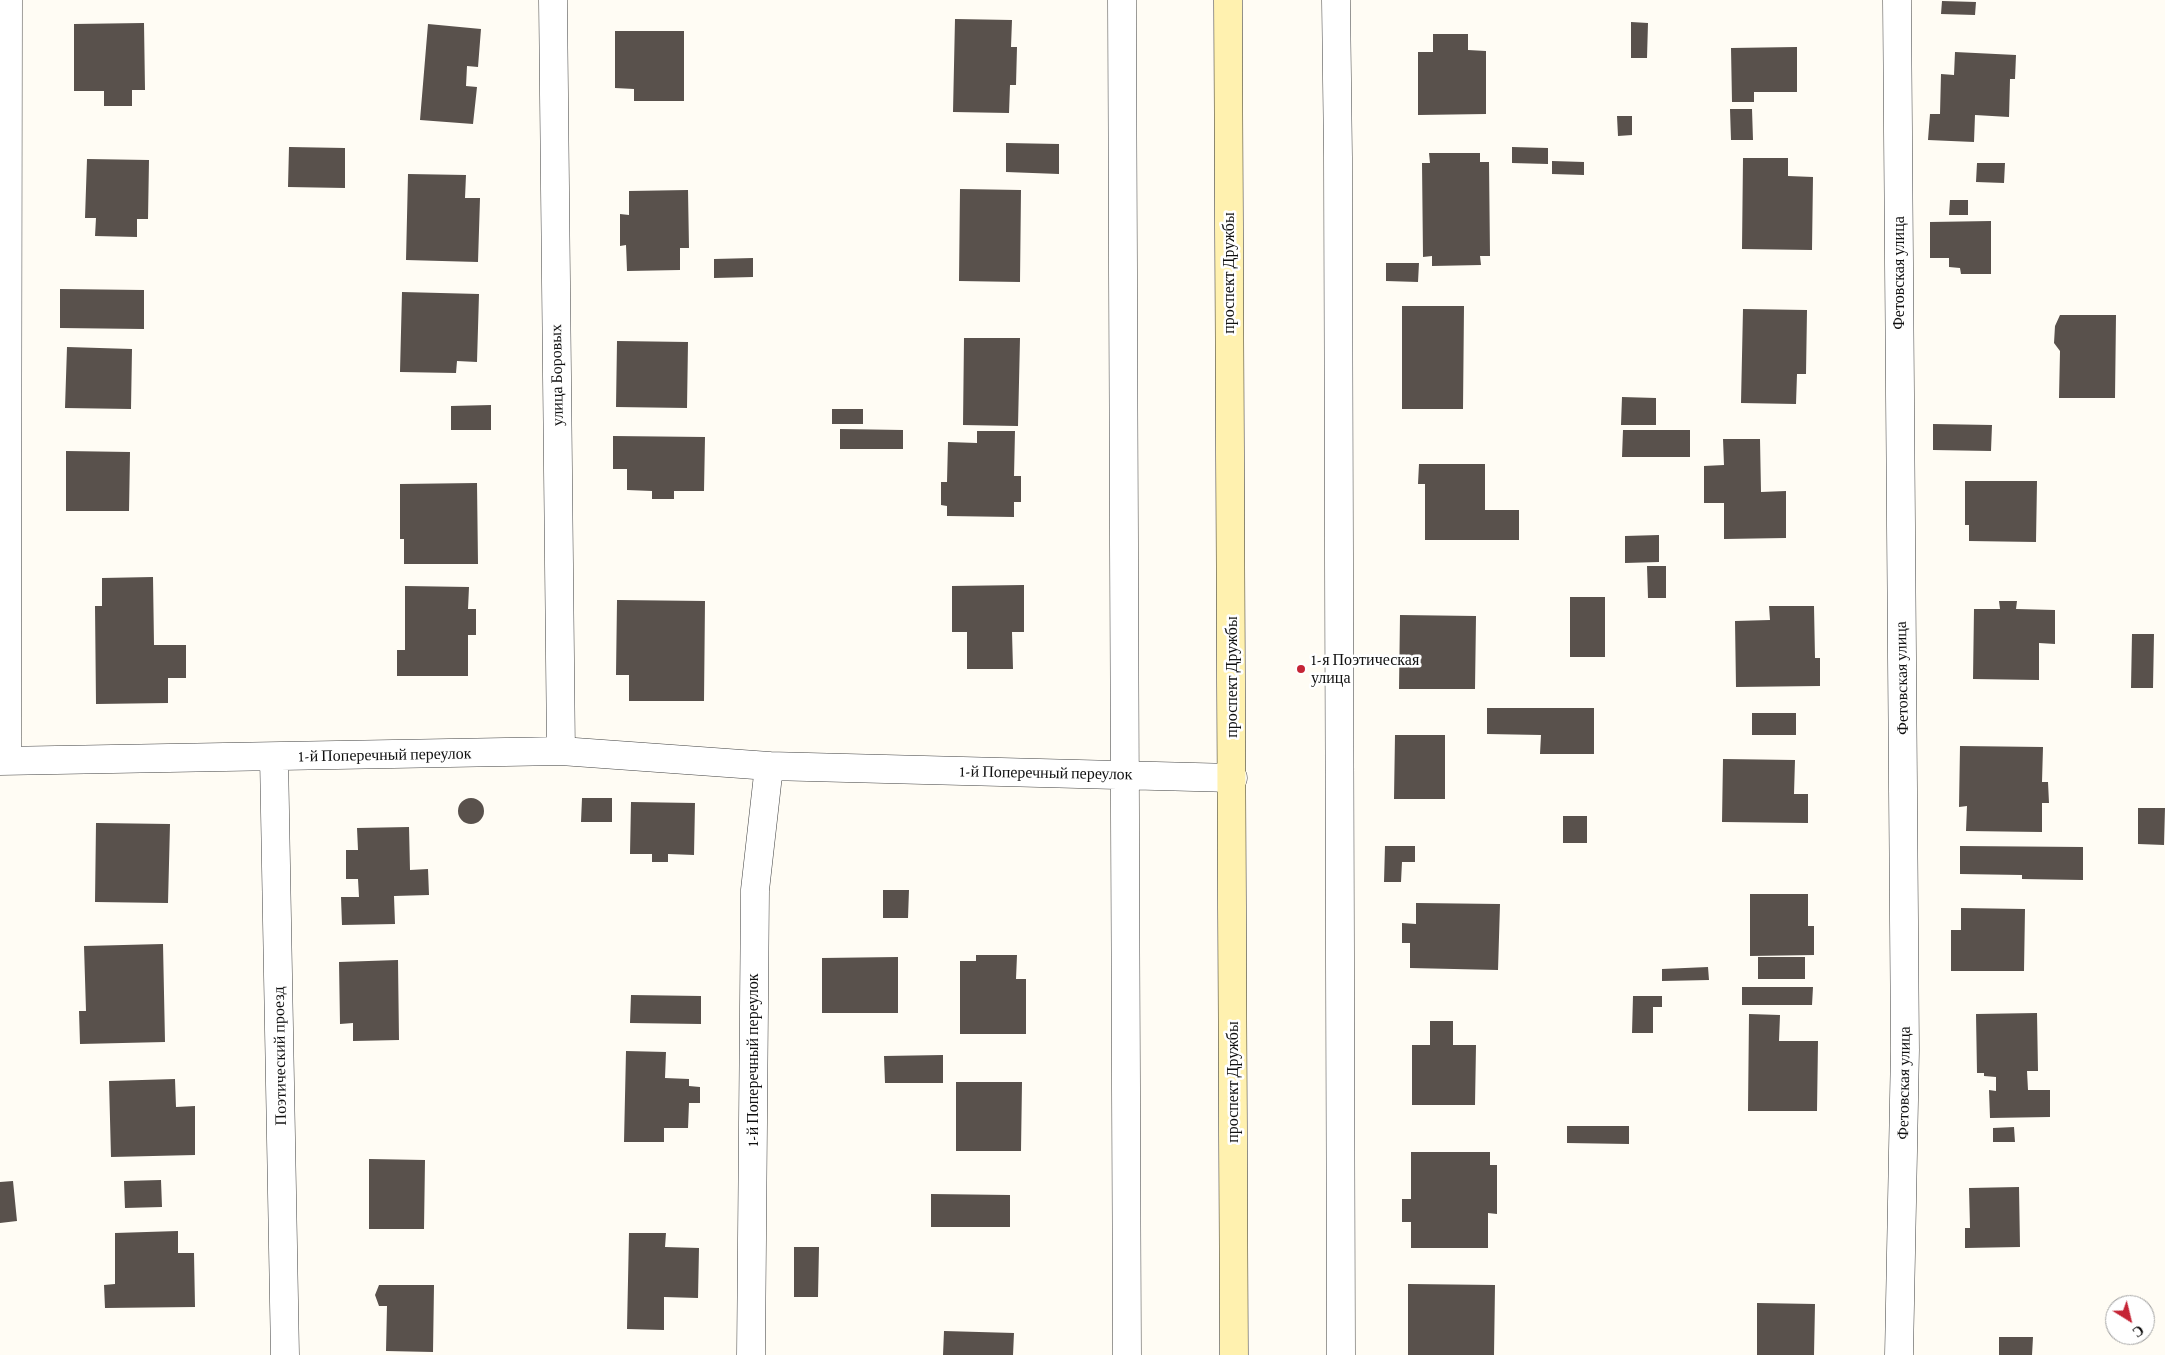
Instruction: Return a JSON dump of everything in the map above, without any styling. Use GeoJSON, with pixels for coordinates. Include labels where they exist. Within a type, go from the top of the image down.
{"type":"FeatureCollection","features":[{"type":"Feature","properties":{"kind":"main road","name":"проспект Дружбы"},"geometry":{"type":"LineString","coordinates":[[1228,0],[1233,778],[1234,1355]]}},
{"type":"Feature","properties":{"kind":"street"},"geometry":{"type":"LineString","coordinates":[[3,760],[8,0]]}},
{"type":"Feature","properties":{"kind":"street","name":"улица Боровых"},"geometry":{"type":"LineString","coordinates":[[553,0],[561,751]]}},
{"type":"Feature","properties":{"kind":"street"},"geometry":{"type":"LineString","coordinates":[[1122,0],[1127,1355]]}},
{"type":"Feature","properties":{"kind":"street"},"geometry":{"type":"LineString","coordinates":[[1336,0],[1341,1355]]}},
{"type":"Feature","properties":{"kind":"street","name":"Фетовская улица"},"geometry":{"type":"LineString","coordinates":[[1897,0],[1905,1039],[1899,1355]]}},
{"type":"Feature","properties":{"kind":"street","name":"1-й Поперечный переулок"},"geometry":{"type":"LineString","coordinates":[[3,760],[561,751],[770,766],[1233,778]]}},
{"type":"Feature","properties":{"kind":"street","name":"Поэтический проезд"},"geometry":{"type":"LineString","coordinates":[[274,757],[286,1355]]}},
{"type":"Feature","properties":{"kind":"street","name":"1-й Поперечный переулок"},"geometry":{"type":"LineString","coordinates":[[751,1355],[755,890],[770,766]]}},
{"type":"Feature","properties":{"kind":"building"},"geometry":{"type":"Polygon","coordinates":[[[1942,1],[1976,2],[1975,15],[1941,14],[1942,1]]]}},
{"type":"Feature","properties":{"kind":"building"},"geometry":{"type":"Polygon","coordinates":[[[955,19],[1012,20],[1011,47],[1017,47],[1016,85],[1010,85],[1009,113],[953,112],[955,19]]]}},
{"type":"Feature","properties":{"kind":"building"},"geometry":{"type":"Polygon","coordinates":[[[1631,22],[1648,23],[1647,58],[1631,58],[1631,22]]]}},
{"type":"Feature","properties":{"kind":"building"},"geometry":{"type":"Polygon","coordinates":[[[144,23],[145,90],[132,90],[132,106],[104,106],[104,91],[74,91],[74,24],[144,23]]]}},
{"type":"Feature","properties":{"kind":"building"},"geometry":{"type":"Polygon","coordinates":[[[428,24],[481,29],[478,67],[467,66],[466,86],[477,87],[473,124],[420,120],[428,24]]]}},
{"type":"Feature","properties":{"kind":"building"},"geometry":{"type":"Polygon","coordinates":[[[615,31],[684,31],[684,101],[634,101],[634,89],[615,88],[615,31]]]}},
{"type":"Feature","properties":{"kind":"building"},"geometry":{"type":"Polygon","coordinates":[[[1433,34],[1468,34],[1468,50],[1486,51],[1486,114],[1418,115],[1418,52],[1433,52],[1433,34]]]}},
{"type":"Feature","properties":{"kind":"building"},"geometry":{"type":"Polygon","coordinates":[[[1797,47],[1797,92],[1754,92],[1754,102],[1732,102],[1731,48],[1797,47]]]}},
{"type":"Feature","properties":{"kind":"building"},"geometry":{"type":"Polygon","coordinates":[[[1955,52],[2016,55],[2015,79],[2010,79],[2009,117],[1975,115],[1974,142],[1928,140],[1930,114],[1940,114],[1941,74],[1954,75],[1955,52]]]}},
{"type":"Feature","properties":{"kind":"building"},"geometry":{"type":"Polygon","coordinates":[[[1730,109],[1752,109],[1753,140],[1731,140],[1730,109]]]}},
{"type":"Feature","properties":{"kind":"building"},"geometry":{"type":"Polygon","coordinates":[[[1617,116],[1632,116],[1632,135],[1618,136],[1617,116]]]}},
{"type":"Feature","properties":{"kind":"building"},"geometry":{"type":"Polygon","coordinates":[[[1006,143],[1059,144],[1059,174],[1006,172],[1006,143]]]}},
{"type":"Feature","properties":{"kind":"building"},"geometry":{"type":"Polygon","coordinates":[[[289,147],[345,148],[345,188],[288,187],[289,147]]]}},
{"type":"Feature","properties":{"kind":"building"},"geometry":{"type":"Polygon","coordinates":[[[1512,147],[1548,148],[1548,164],[1512,163],[1512,147]]]}},
{"type":"Feature","properties":{"kind":"building"},"geometry":{"type":"Polygon","coordinates":[[[1429,153],[1480,153],[1480,162],[1489,162],[1490,256],[1480,256],[1481,265],[1432,266],[1432,256],[1423,257],[1422,163],[1430,163],[1429,153]]]}},
{"type":"Feature","properties":{"kind":"building"},"geometry":{"type":"Polygon","coordinates":[[[1743,158],[1788,158],[1788,176],[1813,177],[1812,250],[1742,249],[1743,158]]]}},
{"type":"Feature","properties":{"kind":"building"},"geometry":{"type":"Polygon","coordinates":[[[87,159],[149,160],[148,219],[137,219],[137,237],[95,236],[96,218],[85,218],[87,159]]]}},
{"type":"Feature","properties":{"kind":"building"},"geometry":{"type":"Polygon","coordinates":[[[1552,161],[1584,162],[1584,175],[1552,174],[1552,161]]]}},
{"type":"Feature","properties":{"kind":"building"},"geometry":{"type":"Polygon","coordinates":[[[1977,163],[2005,163],[2004,183],[1976,182],[1977,163]]]}},
{"type":"Feature","properties":{"kind":"building"},"geometry":{"type":"Polygon","coordinates":[[[408,174],[466,175],[465,198],[480,198],[478,262],[406,260],[408,174]]]}},
{"type":"Feature","properties":{"kind":"building"},"geometry":{"type":"Polygon","coordinates":[[[960,189],[1021,190],[1020,282],[959,281],[960,189]]]}},
{"type":"Feature","properties":{"kind":"building"},"geometry":{"type":"Polygon","coordinates":[[[688,190],[689,248],[680,248],[680,270],[627,271],[626,245],[620,246],[620,214],[629,215],[629,191],[688,190]]]}},
{"type":"Feature","properties":{"kind":"building"},"geometry":{"type":"Polygon","coordinates":[[[1950,200],[1968,200],[1968,215],[1949,215],[1950,200]]]}},
{"type":"Feature","properties":{"kind":"building"},"geometry":{"type":"Polygon","coordinates":[[[1991,221],[1991,274],[1961,274],[1960,268],[1949,267],[1949,258],[1930,258],[1930,222],[1991,221]]]}},
{"type":"Feature","properties":{"kind":"building"},"geometry":{"type":"Polygon","coordinates":[[[753,258],[753,277],[714,278],[714,259],[753,258]]]}},
{"type":"Feature","properties":{"kind":"building"},"geometry":{"type":"Polygon","coordinates":[[[1386,263],[1419,263],[1418,282],[1386,281],[1386,263]]]}},
{"type":"Feature","properties":{"kind":"building"},"geometry":{"type":"Polygon","coordinates":[[[60,289],[144,290],[144,329],[60,328],[60,289]]]}},
{"type":"Feature","properties":{"kind":"building"},"geometry":{"type":"Polygon","coordinates":[[[402,292],[479,294],[477,362],[457,361],[456,373],[400,372],[402,292]]]}},
{"type":"Feature","properties":{"kind":"building"},"geometry":{"type":"Polygon","coordinates":[[[1402,306],[1464,306],[1463,409],[1402,409],[1402,306]]]}},
{"type":"Feature","properties":{"kind":"building"},"geometry":{"type":"Polygon","coordinates":[[[1743,309],[1807,310],[1806,374],[1797,374],[1796,404],[1741,403],[1743,309]]]}},
{"type":"Feature","properties":{"kind":"building"},"geometry":{"type":"Polygon","coordinates":[[[2060,315],[2116,315],[2115,398],[2059,398],[2060,351],[2054,343],[2055,326],[2060,315]]]}},
{"type":"Feature","properties":{"kind":"building"},"geometry":{"type":"Polygon","coordinates":[[[964,338],[1020,338],[1018,426],[963,425],[964,338]]]}},
{"type":"Feature","properties":{"kind":"building"},"geometry":{"type":"Polygon","coordinates":[[[617,341],[688,342],[687,408],[616,407],[617,341]]]}},
{"type":"Feature","properties":{"kind":"building"},"geometry":{"type":"Polygon","coordinates":[[[67,347],[132,349],[131,409],[65,408],[67,347]]]}},
{"type":"Feature","properties":{"kind":"building"},"geometry":{"type":"Polygon","coordinates":[[[1622,397],[1656,398],[1656,425],[1621,425],[1622,397]]]}},
{"type":"Feature","properties":{"kind":"building"},"geometry":{"type":"Polygon","coordinates":[[[491,405],[491,430],[451,430],[451,406],[491,405]]]}},
{"type":"Feature","properties":{"kind":"building"},"geometry":{"type":"Polygon","coordinates":[[[832,409],[863,409],[863,424],[832,424],[832,409]]]}},
{"type":"Feature","properties":{"kind":"building"},"geometry":{"type":"Polygon","coordinates":[[[1933,424],[1992,425],[1991,451],[1933,450],[1933,424]]]}},
{"type":"Feature","properties":{"kind":"building"},"geometry":{"type":"Polygon","coordinates":[[[840,429],[903,430],[903,449],[840,449],[840,429]]]}},
{"type":"Feature","properties":{"kind":"building"},"geometry":{"type":"Polygon","coordinates":[[[1623,430],[1690,430],[1690,457],[1622,457],[1623,430]]]}},
{"type":"Feature","properties":{"kind":"building"},"geometry":{"type":"Polygon","coordinates":[[[977,431],[1015,431],[1014,476],[1021,476],[1021,502],[1014,502],[1014,517],[947,516],[947,506],[941,505],[941,482],[947,482],[948,442],[977,443],[977,431]]]}},
{"type":"Feature","properties":{"kind":"building"},"geometry":{"type":"Polygon","coordinates":[[[613,436],[705,437],[704,491],[674,491],[674,499],[652,499],[652,491],[627,490],[627,469],[613,469],[613,436]]]}},
{"type":"Feature","properties":{"kind":"building"},"geometry":{"type":"Polygon","coordinates":[[[1723,439],[1760,439],[1761,492],[1786,491],[1786,538],[1724,539],[1724,503],[1704,503],[1704,466],[1724,465],[1723,439]]]}},
{"type":"Feature","properties":{"kind":"building"},"geometry":{"type":"Polygon","coordinates":[[[66,451],[130,452],[129,511],[66,511],[66,451]]]}},
{"type":"Feature","properties":{"kind":"building"},"geometry":{"type":"Polygon","coordinates":[[[1419,464],[1485,464],[1485,510],[1519,510],[1519,540],[1425,540],[1425,484],[1418,484],[1419,464]]]}},
{"type":"Feature","properties":{"kind":"building"},"geometry":{"type":"Polygon","coordinates":[[[1965,481],[2037,481],[2036,542],[1969,541],[1969,525],[1965,525],[1965,481]]]}},
{"type":"Feature","properties":{"kind":"building"},"geometry":{"type":"Polygon","coordinates":[[[477,483],[478,564],[404,564],[404,539],[400,539],[400,484],[477,483]]]}},
{"type":"Feature","properties":{"kind":"building"},"geometry":{"type":"Polygon","coordinates":[[[1659,535],[1659,562],[1625,563],[1625,536],[1659,535]]]}},
{"type":"Feature","properties":{"kind":"building"},"geometry":{"type":"Polygon","coordinates":[[[1647,566],[1666,566],[1666,598],[1648,598],[1647,566]]]}},
{"type":"Feature","properties":{"kind":"building"},"geometry":{"type":"Polygon","coordinates":[[[153,577],[154,645],[186,645],[186,678],[168,678],[168,703],[96,704],[95,606],[102,606],[102,578],[153,577]]]}},
{"type":"Feature","properties":{"kind":"building"},"geometry":{"type":"Polygon","coordinates":[[[1024,585],[1024,632],[1012,632],[1013,669],[967,669],[967,632],[952,632],[952,586],[1024,585]]]}},
{"type":"Feature","properties":{"kind":"building"},"geometry":{"type":"Polygon","coordinates":[[[405,586],[469,587],[468,609],[476,609],[476,635],[468,635],[468,676],[397,676],[397,650],[405,650],[405,586]]]}},
{"type":"Feature","properties":{"kind":"building"},"geometry":{"type":"Polygon","coordinates":[[[1570,597],[1605,597],[1605,657],[1570,657],[1570,597]]]}},
{"type":"Feature","properties":{"kind":"building"},"geometry":{"type":"Polygon","coordinates":[[[617,600],[705,601],[704,701],[629,701],[629,675],[616,675],[617,600]]]}},
{"type":"Feature","properties":{"kind":"building"},"geometry":{"type":"Polygon","coordinates":[[[1999,601],[2017,601],[2016,609],[2055,610],[2055,644],[2039,643],[2039,680],[1973,679],[1974,609],[2000,609],[1999,601]]]}},
{"type":"Feature","properties":{"kind":"building"},"geometry":{"type":"Polygon","coordinates":[[[1769,606],[1814,606],[1815,658],[1820,658],[1820,686],[1736,687],[1735,621],[1770,620],[1769,606]]]}},
{"type":"Feature","properties":{"kind":"building"},"geometry":{"type":"Polygon","coordinates":[[[1400,615],[1476,616],[1475,689],[1399,689],[1400,615]]]}},
{"type":"Feature","properties":{"kind":"building"},"geometry":{"type":"Polygon","coordinates":[[[2132,634],[2154,634],[2153,688],[2131,688],[2132,634]]]}},
{"type":"Feature","properties":{"kind":"building"},"geometry":{"type":"Polygon","coordinates":[[[1487,708],[1594,708],[1594,754],[1540,754],[1541,735],[1487,734],[1487,708]]]}},
{"type":"Feature","properties":{"kind":"building"},"geometry":{"type":"Polygon","coordinates":[[[1752,713],[1796,713],[1796,735],[1752,735],[1752,713]]]}},
{"type":"Feature","properties":{"kind":"building"},"geometry":{"type":"Polygon","coordinates":[[[1395,735],[1445,735],[1445,799],[1394,799],[1395,735]]]}},
{"type":"Feature","properties":{"kind":"building"},"geometry":{"type":"Polygon","coordinates":[[[1960,746],[2043,747],[2042,782],[2048,782],[2049,803],[2042,803],[2042,832],[1966,831],[1967,806],[1959,807],[1960,746]]]}},
{"type":"Feature","properties":{"kind":"building"},"geometry":{"type":"Polygon","coordinates":[[[1723,759],[1795,760],[1794,794],[1808,794],[1808,823],[1722,822],[1723,759]]]}},
{"type":"Feature","properties":{"kind":"building"},"geometry":{"type":"Polygon","coordinates":[[[471,798],[480,802],[484,811],[480,820],[471,824],[462,820],[458,811],[462,802],[471,798]]]}},
{"type":"Feature","properties":{"kind":"building"},"geometry":{"type":"Polygon","coordinates":[[[582,798],[612,798],[612,822],[581,822],[582,798]]]}},
{"type":"Feature","properties":{"kind":"building"},"geometry":{"type":"Polygon","coordinates":[[[631,802],[695,803],[694,855],[668,854],[668,862],[652,862],[652,854],[630,854],[631,802]]]}},
{"type":"Feature","properties":{"kind":"building"},"geometry":{"type":"Polygon","coordinates":[[[2138,808],[2165,808],[2164,845],[2138,844],[2138,808]]]}},
{"type":"Feature","properties":{"kind":"building"},"geometry":{"type":"Polygon","coordinates":[[[1563,816],[1587,816],[1587,843],[1563,843],[1563,816]]]}},
{"type":"Feature","properties":{"kind":"building"},"geometry":{"type":"Polygon","coordinates":[[[96,823],[170,824],[168,903],[95,902],[96,823]]]}},
{"type":"Feature","properties":{"kind":"building"},"geometry":{"type":"Polygon","coordinates":[[[409,827],[410,870],[428,869],[429,895],[394,896],[395,924],[342,925],[341,897],[359,897],[358,879],[346,879],[346,850],[358,850],[357,828],[409,827]]]}},
{"type":"Feature","properties":{"kind":"building"},"geometry":{"type":"Polygon","coordinates":[[[1385,846],[1415,846],[1415,862],[1402,862],[1401,882],[1384,882],[1385,846]]]}},
{"type":"Feature","properties":{"kind":"building"},"geometry":{"type":"Polygon","coordinates":[[[1960,846],[2083,847],[2083,880],[2022,879],[2022,875],[1960,874],[1960,846]]]}},
{"type":"Feature","properties":{"kind":"building"},"geometry":{"type":"Polygon","coordinates":[[[883,890],[909,890],[908,918],[883,918],[883,890]]]}},
{"type":"Feature","properties":{"kind":"building"},"geometry":{"type":"Polygon","coordinates":[[[1750,894],[1808,894],[1808,926],[1814,926],[1814,955],[1750,956],[1750,894]]]}},
{"type":"Feature","properties":{"kind":"building"},"geometry":{"type":"Polygon","coordinates":[[[1416,903],[1500,904],[1498,970],[1410,968],[1410,943],[1402,943],[1402,923],[1416,924],[1416,903]]]}},
{"type":"Feature","properties":{"kind":"building"},"geometry":{"type":"Polygon","coordinates":[[[1961,908],[2025,909],[2024,971],[1951,971],[1951,930],[1961,930],[1961,908]]]}},
{"type":"Feature","properties":{"kind":"building"},"geometry":{"type":"Polygon","coordinates":[[[163,944],[165,1042],[80,1044],[79,1011],[86,1011],[84,946],[163,944]]]}},
{"type":"Feature","properties":{"kind":"building"},"geometry":{"type":"Polygon","coordinates":[[[976,955],[1017,955],[1016,979],[1026,979],[1026,1034],[960,1034],[960,961],[976,961],[976,955]]]}},
{"type":"Feature","properties":{"kind":"building"},"geometry":{"type":"Polygon","coordinates":[[[898,957],[898,1013],[822,1013],[822,958],[898,957]]]}},
{"type":"Feature","properties":{"kind":"building"},"geometry":{"type":"Polygon","coordinates":[[[1758,957],[1805,957],[1805,979],[1758,979],[1758,957]]]}},
{"type":"Feature","properties":{"kind":"building"},"geometry":{"type":"Polygon","coordinates":[[[398,960],[399,1040],[353,1041],[353,1023],[340,1024],[339,962],[398,960]]]}},
{"type":"Feature","properties":{"kind":"building"},"geometry":{"type":"Polygon","coordinates":[[[1708,967],[1709,980],[1662,981],[1662,969],[1708,967]]]}},
{"type":"Feature","properties":{"kind":"building"},"geometry":{"type":"Polygon","coordinates":[[[1742,987],[1813,987],[1812,1005],[1742,1005],[1742,987]]]}},
{"type":"Feature","properties":{"kind":"building"},"geometry":{"type":"Polygon","coordinates":[[[631,995],[701,996],[701,1024],[630,1023],[631,995]]]}},
{"type":"Feature","properties":{"kind":"building"},"geometry":{"type":"Polygon","coordinates":[[[1633,996],[1662,996],[1662,1007],[1653,1007],[1653,1033],[1632,1033],[1633,996]]]}},
{"type":"Feature","properties":{"kind":"building"},"geometry":{"type":"Polygon","coordinates":[[[2037,1013],[2038,1071],[2027,1071],[2028,1090],[2050,1090],[2050,1117],[1990,1118],[1989,1090],[1996,1091],[1996,1077],[1977,1073],[1976,1014],[2037,1013]]]}},
{"type":"Feature","properties":{"kind":"building"},"geometry":{"type":"Polygon","coordinates":[[[1749,1014],[1780,1015],[1779,1041],[1818,1041],[1817,1111],[1748,1111],[1749,1014]]]}},
{"type":"Feature","properties":{"kind":"building"},"geometry":{"type":"Polygon","coordinates":[[[1430,1021],[1453,1021],[1453,1045],[1476,1045],[1475,1105],[1412,1105],[1412,1045],[1430,1045],[1430,1021]]]}},
{"type":"Feature","properties":{"kind":"building"},"geometry":{"type":"Polygon","coordinates":[[[626,1051],[666,1052],[665,1078],[689,1079],[689,1086],[700,1087],[700,1103],[689,1103],[688,1128],[664,1128],[664,1142],[624,1142],[626,1051]]]}},
{"type":"Feature","properties":{"kind":"building"},"geometry":{"type":"Polygon","coordinates":[[[943,1055],[943,1083],[885,1083],[884,1056],[943,1055]]]}},
{"type":"Feature","properties":{"kind":"building"},"geometry":{"type":"Polygon","coordinates":[[[175,1079],[176,1107],[195,1106],[195,1155],[111,1157],[109,1081],[175,1079]]]}},
{"type":"Feature","properties":{"kind":"building"},"geometry":{"type":"Polygon","coordinates":[[[956,1082],[1022,1082],[1021,1151],[956,1151],[956,1082]]]}},
{"type":"Feature","properties":{"kind":"building"},"geometry":{"type":"Polygon","coordinates":[[[1567,1126],[1629,1126],[1629,1144],[1567,1143],[1567,1126]]]}},
{"type":"Feature","properties":{"kind":"building"},"geometry":{"type":"Polygon","coordinates":[[[2014,1127],[2015,1142],[1993,1142],[1993,1128],[2014,1127]]]}},
{"type":"Feature","properties":{"kind":"building"},"geometry":{"type":"Polygon","coordinates":[[[1411,1152],[1490,1152],[1490,1165],[1497,1165],[1497,1214],[1488,1213],[1488,1248],[1411,1248],[1411,1222],[1402,1222],[1402,1199],[1411,1199],[1411,1152]]]}},
{"type":"Feature","properties":{"kind":"building"},"geometry":{"type":"Polygon","coordinates":[[[369,1159],[425,1160],[424,1229],[369,1229],[369,1159]]]}},
{"type":"Feature","properties":{"kind":"building"},"geometry":{"type":"Polygon","coordinates":[[[161,1180],[162,1207],[125,1208],[124,1181],[161,1180]]]}},
{"type":"Feature","properties":{"kind":"building"},"geometry":{"type":"Polygon","coordinates":[[[13,1181],[17,1221],[0,1223],[0,1182],[13,1181]]]}},
{"type":"Feature","properties":{"kind":"building"},"geometry":{"type":"Polygon","coordinates":[[[2019,1187],[2020,1247],[1965,1248],[1965,1228],[1970,1228],[1969,1188],[2019,1187]]]}},
{"type":"Feature","properties":{"kind":"building"},"geometry":{"type":"Polygon","coordinates":[[[931,1194],[1010,1195],[1010,1227],[931,1227],[931,1194]]]}},
{"type":"Feature","properties":{"kind":"building"},"geometry":{"type":"Polygon","coordinates":[[[178,1231],[178,1253],[194,1253],[195,1307],[105,1308],[104,1285],[115,1284],[115,1233],[178,1231]]]}},
{"type":"Feature","properties":{"kind":"building"},"geometry":{"type":"Polygon","coordinates":[[[629,1233],[666,1233],[665,1247],[699,1248],[698,1298],[664,1297],[664,1330],[627,1329],[629,1233]]]}},
{"type":"Feature","properties":{"kind":"building"},"geometry":{"type":"Polygon","coordinates":[[[794,1247],[819,1247],[818,1297],[794,1297],[794,1247]]]}},
{"type":"Feature","properties":{"kind":"building"},"geometry":{"type":"Polygon","coordinates":[[[1408,1284],[1495,1285],[1494,1355],[1408,1355],[1408,1284]]]}},
{"type":"Feature","properties":{"kind":"building"},"geometry":{"type":"Polygon","coordinates":[[[379,1285],[434,1285],[433,1352],[386,1351],[387,1306],[379,1306],[375,1295],[379,1285]]]}},
{"type":"Feature","properties":{"kind":"building"},"geometry":{"type":"Polygon","coordinates":[[[1757,1303],[1815,1304],[1814,1355],[1757,1355],[1757,1303]]]}},
{"type":"Feature","properties":{"kind":"building"},"geometry":{"type":"Polygon","coordinates":[[[944,1331],[1014,1333],[1013,1355],[943,1355],[944,1331]]]}},
{"type":"Feature","properties":{"kind":"building"},"geometry":{"type":"Polygon","coordinates":[[[1999,1337],[2033,1337],[2032,1355],[1999,1355],[1999,1337]]]}},
{"type":"Feature","properties":{"kind":"place","name":"1-я Поэтическая улица"},"geometry":{"type":"Point","coordinates":[1301,669]}}]}
